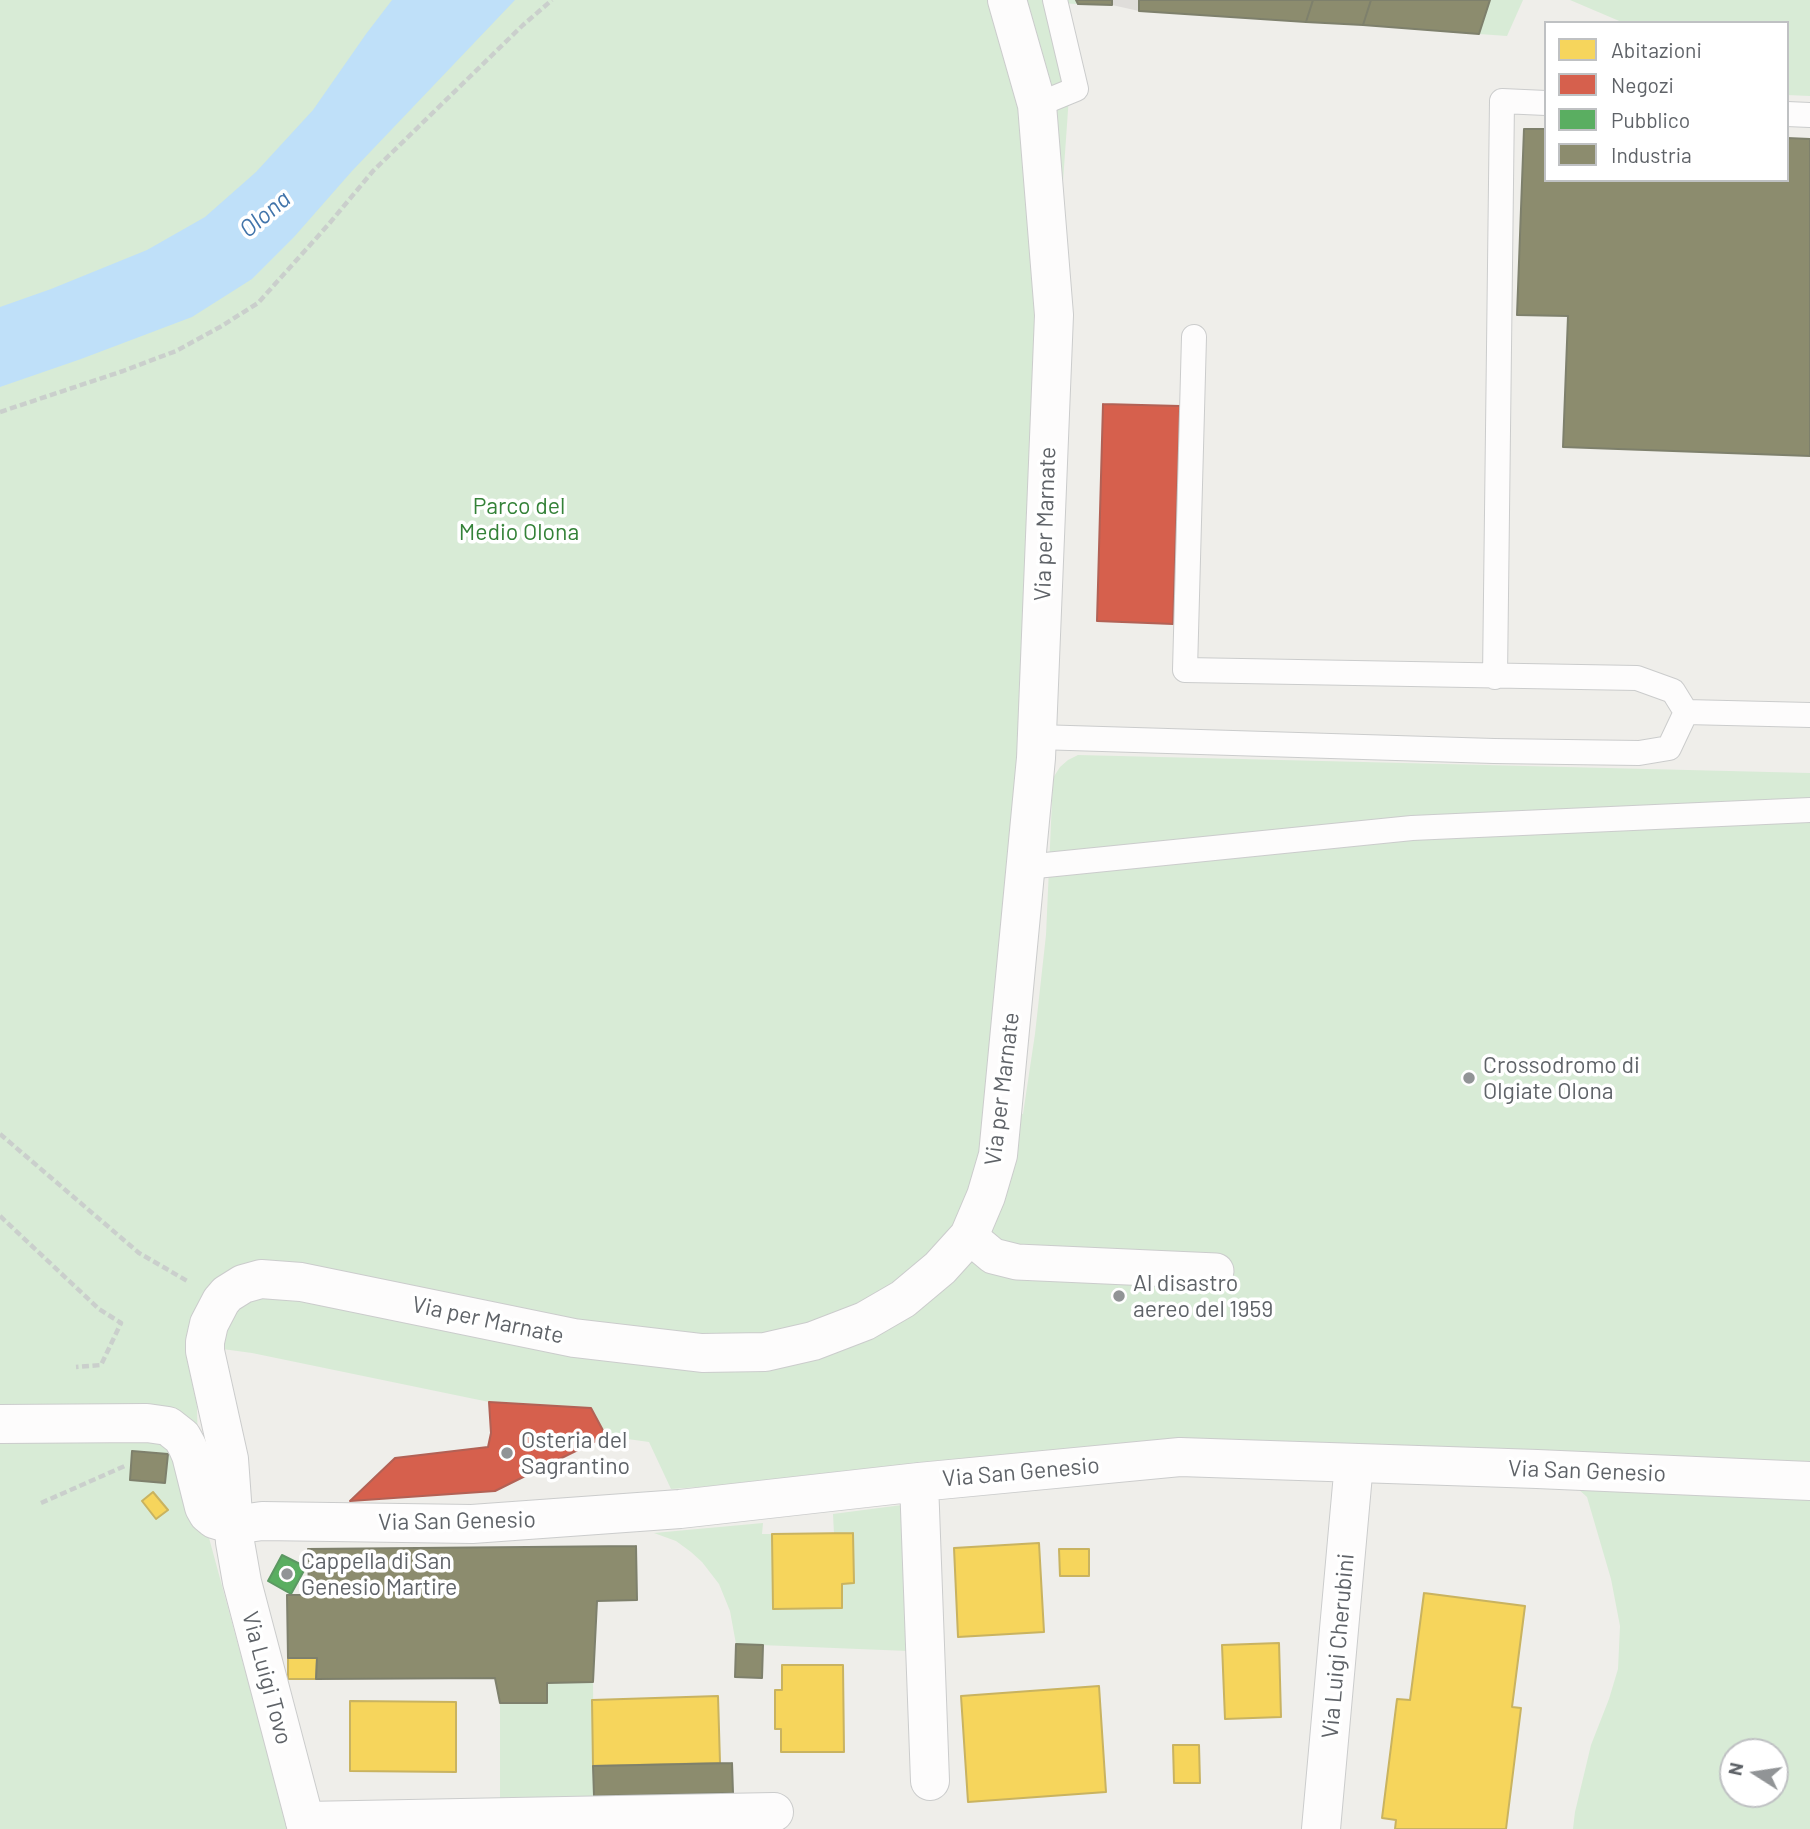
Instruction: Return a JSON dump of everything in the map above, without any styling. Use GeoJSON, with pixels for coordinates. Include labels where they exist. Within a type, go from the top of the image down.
{"type":"FeatureCollection","features":[{"type":"Feature","properties":{"kind":"street","name":"Via per Marnate"},"geometry":{"type":"LineString","coordinates":[[234,1525],[229,1459],[206,1360],[205,1342],[209,1324],[221,1301],[243,1284],[261,1279],[314,1283],[574,1338],[702,1353],[765,1352],[813,1341],[865,1321],[903,1299],[940,1268],[969,1236],[986,1196],[998,1154],[1026,867],[1037,737],[1054,315],[1037,105],[1007,0]]}},
{"type":"Feature","properties":{"kind":"street"},"geometry":{"type":"LineString","coordinates":[[969,1236],[993,1255],[1017,1262],[1216,1271]]}},
{"type":"Feature","properties":{"kind":"street"},"geometry":{"type":"LineString","coordinates":[[0,1423],[147,1423],[168,1426],[182,1437],[187,1446],[208,1514],[214,1519],[234,1525]]}},
{"type":"Feature","properties":{"kind":"street","name":"Via San Genesio"},"geometry":{"type":"LineString","coordinates":[[234,1525],[262,1521],[472,1524],[680,1509],[919,1482],[1180,1457],[1810,1481]]}},
{"type":"Feature","properties":{"kind":"street","name":"Via Luigi Cherubini"},"geometry":{"type":"LineString","coordinates":[[1321,1829],[1354,1463]]}},
{"type":"Feature","properties":{"kind":"street"},"geometry":{"type":"LineString","coordinates":[[919,1482],[930,1781]]}},
{"type":"Feature","properties":{"kind":"street","name":"Via Luigi Tovo"},"geometry":{"type":"LineString","coordinates":[[234,1525],[242,1581],[306,1825]]}},
{"type":"Feature","properties":{"kind":"street"},"geometry":{"type":"LineString","coordinates":[[306,1825],[774,1812]]}},
{"type":"Feature","properties":{"kind":"lane"},"geometry":{"type":"LineString","coordinates":[[1037,105],[1076,89],[1055,0]]}},
{"type":"Feature","properties":{"kind":"lane"},"geometry":{"type":"LineString","coordinates":[[1495,677],[1502,102],[1544,103]]}},
{"type":"Feature","properties":{"kind":"lane"},"geometry":{"type":"LineString","coordinates":[[1789,114],[1810,115]]}},
{"type":"Feature","properties":{"kind":"lane"},"geometry":{"type":"LineString","coordinates":[[1194,337],[1185,670],[1637,678],[1673,691],[1686,712]]}},
{"type":"Feature","properties":{"kind":"lane"},"geometry":{"type":"LineString","coordinates":[[1037,737],[1639,753],[1669,748],[1686,712]]}},
{"type":"Feature","properties":{"kind":"lane"},"geometry":{"type":"LineString","coordinates":[[1686,712],[1810,715]]}},
{"type":"Feature","properties":{"kind":"lane"},"geometry":{"type":"LineString","coordinates":[[1026,867],[1412,828],[1810,810]]}},
{"type":"Feature","properties":{"kind":"path"},"geometry":{"type":"LineString","coordinates":[[0,412],[176,351],[258,303],[373,171],[551,0]]}},
{"type":"Feature","properties":{"kind":"path"},"geometry":{"type":"LineString","coordinates":[[0,1133],[139,1253],[193,1284]]}},
{"type":"Feature","properties":{"kind":"path"},"geometry":{"type":"LineString","coordinates":[[0,1216],[99,1309],[121,1323],[101,1365],[76,1367]]}},
{"type":"Feature","properties":{"kind":"path"},"geometry":{"type":"LineString","coordinates":[[41,1503],[131,1463]]}},
{"type":"Feature","properties":{"kind":"shaded area"},"geometry":{"type":"Polygon","coordinates":[[[1112,0],[1139,0],[1139,11],[1112,5],[1112,0]]]}},
{"type":"Feature","properties":{"kind":"green space","name":"Parco del Medio Olona"},"geometry":{"type":"Polygon","coordinates":[[[0,0],[1076,0],[1078,4],[1056,3],[1069,96],[998,1112],[1023,1114],[1046,935],[1053,778],[1060,767],[1078,755],[1810,773],[1810,1829],[1573,1829],[1591,1745],[1618,1669],[1620,1626],[1611,1579],[1587,1497],[1566,1478],[1182,1453],[671,1489],[649,1442],[606,1436],[591,1408],[489,1402],[252,1353],[193,1345],[199,1501],[288,1829],[0,1829],[0,0]]]}},
{"type":"Feature","properties":{"kind":"green space"},"geometry":{"type":"Polygon","coordinates":[[[1490,0],[1523,0],[1507,36],[1479,34],[1490,0]]]}},
{"type":"Feature","properties":{"kind":"green space"},"geometry":{"type":"Polygon","coordinates":[[[1570,0],[1810,0],[1810,96],[1789,95],[1789,21],[1619,21],[1570,0]]]}},
{"type":"Feature","properties":{"kind":"green space"},"geometry":{"type":"Polygon","coordinates":[[[902,1505],[908,1651],[736,1644],[730,1611],[719,1584],[691,1552],[676,1541],[654,1533],[763,1523],[762,1534],[772,1534],[773,1609],[842,1608],[842,1584],[854,1583],[853,1534],[834,1534],[833,1514],[902,1505]]]}},
{"type":"Feature","properties":{"kind":"green space"},"geometry":{"type":"Polygon","coordinates":[[[593,1682],[594,1796],[500,1798],[500,1703],[547,1703],[547,1683],[593,1682]]]}},
{"type":"Feature","properties":{"kind":"water","name":"Olona"},"geometry":{"type":"Polygon","coordinates":[[[392,0],[515,0],[252,279],[192,317],[0,387],[0,307],[147,250],[205,217],[256,172],[313,110],[392,0]]]}},
{"type":"Feature","properties":{"kind":"building: Abitazioni"},"geometry":{"type":"Polygon","coordinates":[[[153,1492],[168,1510],[156,1519],[142,1501],[153,1492]]]}},
{"type":"Feature","properties":{"kind":"building: Abitazioni"},"geometry":{"type":"Polygon","coordinates":[[[853,1533],[854,1583],[842,1584],[842,1608],[773,1609],[772,1534],[853,1533]]]}},
{"type":"Feature","properties":{"kind":"building: Abitazioni"},"geometry":{"type":"Polygon","coordinates":[[[1039,1543],[1044,1632],[958,1637],[954,1548],[1039,1543]]]}},
{"type":"Feature","properties":{"kind":"building: Abitazioni"},"geometry":{"type":"Polygon","coordinates":[[[1059,1549],[1089,1549],[1089,1576],[1060,1576],[1059,1549]]]}},
{"type":"Feature","properties":{"kind":"building: Abitazioni"},"geometry":{"type":"Polygon","coordinates":[[[1424,1593],[1525,1606],[1512,1707],[1521,1708],[1506,1829],[1395,1829],[1396,1820],[1382,1818],[1397,1699],[1410,1700],[1424,1593]]]}},
{"type":"Feature","properties":{"kind":"building: Abitazioni"},"geometry":{"type":"Polygon","coordinates":[[[1279,1643],[1281,1717],[1225,1719],[1222,1645],[1279,1643]]]}},
{"type":"Feature","properties":{"kind":"building: Abitazioni"},"geometry":{"type":"Polygon","coordinates":[[[288,1658],[317,1658],[316,1679],[288,1679],[288,1658]]]}},
{"type":"Feature","properties":{"kind":"building: Abitazioni"},"geometry":{"type":"Polygon","coordinates":[[[782,1665],[843,1665],[844,1752],[781,1752],[781,1729],[775,1729],[775,1690],[782,1690],[782,1665]]]}},
{"type":"Feature","properties":{"kind":"building: Abitazioni"},"geometry":{"type":"Polygon","coordinates":[[[1099,1686],[1106,1792],[968,1802],[961,1696],[1099,1686]]]}},
{"type":"Feature","properties":{"kind":"building: Abitazioni"},"geometry":{"type":"Polygon","coordinates":[[[718,1696],[720,1763],[593,1766],[592,1700],[718,1696]]]}},
{"type":"Feature","properties":{"kind":"building: Abitazioni"},"geometry":{"type":"Polygon","coordinates":[[[350,1701],[456,1702],[456,1772],[350,1771],[350,1701]]]}},
{"type":"Feature","properties":{"kind":"building: Abitazioni"},"geometry":{"type":"Polygon","coordinates":[[[1173,1745],[1199,1745],[1200,1783],[1174,1783],[1173,1745]]]}},
{"type":"Feature","properties":{"kind":"building: Negozi"},"geometry":{"type":"Polygon","coordinates":[[[1103,404],[1180,406],[1173,624],[1097,621],[1103,404]]]}},
{"type":"Feature","properties":{"kind":"building: Negozi","name":"Osteria del Sagrantino"},"geometry":{"type":"Polygon","coordinates":[[[489,1402],[591,1408],[606,1436],[495,1491],[350,1501],[395,1458],[488,1447],[491,1433],[489,1402]]]}},
{"type":"Feature","properties":{"kind":"building: Pubblico","name":"Cappella di San Genesio Martire"},"geometry":{"type":"Polygon","coordinates":[[[282,1555],[306,1567],[291,1594],[268,1581],[282,1555]]]}},
{"type":"Feature","properties":{"kind":"building: Industria"},"geometry":{"type":"Polygon","coordinates":[[[1076,0],[1112,0],[1112,5],[1078,4],[1076,0]]]}},
{"type":"Feature","properties":{"kind":"building: Industria"},"geometry":{"type":"Polygon","coordinates":[[[1139,0],[1313,0],[1306,22],[1139,11],[1139,0]]]}},
{"type":"Feature","properties":{"kind":"building: Industria"},"geometry":{"type":"Polygon","coordinates":[[[1313,0],[1371,0],[1363,25],[1306,22],[1313,0]]]}},
{"type":"Feature","properties":{"kind":"building: Industria"},"geometry":{"type":"Polygon","coordinates":[[[1371,0],[1490,0],[1479,34],[1363,25],[1371,0]]]}},
{"type":"Feature","properties":{"kind":"building: Industria"},"geometry":{"type":"Polygon","coordinates":[[[1524,129],[1544,129],[1544,182],[1789,182],[1789,138],[1810,139],[1810,456],[1563,447],[1568,316],[1517,315],[1524,129]]]}},
{"type":"Feature","properties":{"kind":"building: Industria"},"geometry":{"type":"Polygon","coordinates":[[[132,1451],[168,1454],[165,1483],[130,1480],[132,1451]]]}},
{"type":"Feature","properties":{"kind":"building: Industria"},"geometry":{"type":"Polygon","coordinates":[[[636,1546],[637,1600],[597,1601],[593,1682],[547,1683],[547,1703],[500,1703],[495,1678],[316,1679],[317,1658],[288,1658],[287,1595],[309,1595],[308,1549],[636,1546]]]}},
{"type":"Feature","properties":{"kind":"building: Industria"},"geometry":{"type":"Polygon","coordinates":[[[736,1644],[763,1645],[762,1678],[735,1677],[736,1644]]]}},
{"type":"Feature","properties":{"kind":"building: Industria"},"geometry":{"type":"Polygon","coordinates":[[[732,1763],[733,1793],[594,1796],[593,1766],[732,1763]]]}},
{"type":"Feature","properties":{"kind":"place","name":"Crossodromo di Olgiate Olona"},"geometry":{"type":"Point","coordinates":[1469,1078]}},
{"type":"Feature","properties":{"kind":"place","name":"Al disastro aereo del 1959"},"geometry":{"type":"Point","coordinates":[1119,1296]}},
{"type":"Feature","properties":{"kind":"place","name":"Osteria del Sagrantino"},"geometry":{"type":"Point","coordinates":[507,1453]}},
{"type":"Feature","properties":{"kind":"place","name":"Cappella di San Genesio Martire"},"geometry":{"type":"Point","coordinates":[287,1574]}}]}
